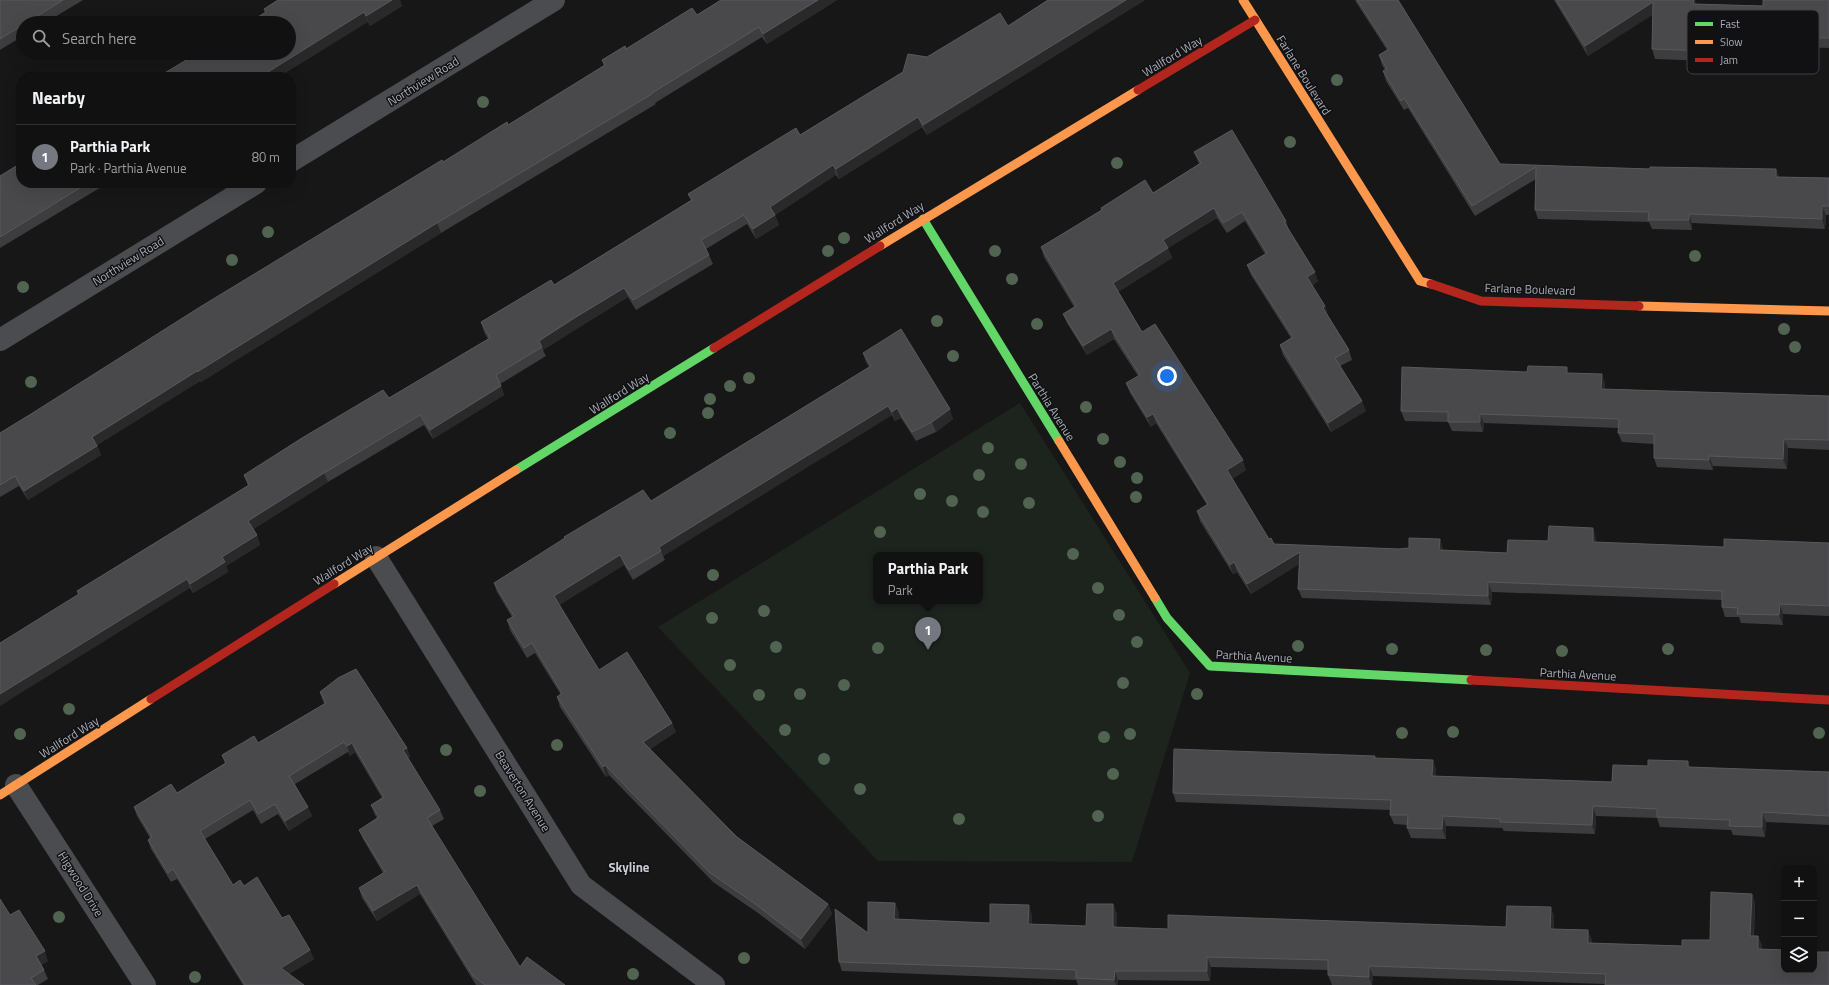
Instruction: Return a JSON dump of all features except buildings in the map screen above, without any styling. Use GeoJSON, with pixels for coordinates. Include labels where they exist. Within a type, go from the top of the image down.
{"type":"FeatureCollection","features":[{"type":"Feature","properties":{"kind":"street","name":"Northview Road"},"geometry":{"type":"LineString","coordinates":[[296,158],[554,0]]}},
{"type":"Feature","properties":{"kind":"street","name":"Farlane Boulevard"},"geometry":{"type":"LineString","coordinates":[[1243,0],[1420,281],[1481,301],[1829,311]]}},
{"type":"Feature","properties":{"kind":"street","name":"Wallford Way"},"geometry":{"type":"LineString","coordinates":[[8,790],[376,557],[923,219],[1255,20]]}},
{"type":"Feature","properties":{"kind":"street","name":"Northview Road"},"geometry":{"type":"LineString","coordinates":[[0,340],[248,188]]}},
{"type":"Feature","properties":{"kind":"street","name":"Parthia Avenue"},"geometry":{"type":"LineString","coordinates":[[923,219],[1167,618],[1210,666],[1829,700]]}},
{"type":"Feature","properties":{"kind":"street","name":"Beaverton Avenue"},"geometry":{"type":"LineString","coordinates":[[376,557],[581,885],[714,985]]}},
{"type":"Feature","properties":{"kind":"street","name":"Higwood Drive"},"geometry":{"type":"LineString","coordinates":[[8,790],[145,985]]}},
{"type":"Feature","properties":{"kind":"shaded area"},"geometry":{"type":"Polygon","coordinates":[[[1020,403],[1190,673],[1132,862],[878,861],[658,627],[1020,403]]]}},
{"type":"Feature","properties":{"kind":"traffic: fast"},"geometry":{"type":"LineString","coordinates":[[923,219],[1059,441]]}},
{"type":"Feature","properties":{"kind":"traffic: fast"},"geometry":{"type":"LineString","coordinates":[[516,470],[714,348]]}},
{"type":"Feature","properties":{"kind":"traffic: fast"},"geometry":{"type":"LineString","coordinates":[[1155,598],[1167,618],[1210,666],[1471,680]]}},
{"type":"Feature","properties":{"kind":"traffic: slow"},"geometry":{"type":"LineString","coordinates":[[1243,0],[1420,281],[1431,284]]}},
{"type":"Feature","properties":{"kind":"traffic: slow"},"geometry":{"type":"LineString","coordinates":[[880,246],[1138,90]]}},
{"type":"Feature","properties":{"kind":"traffic: slow"},"geometry":{"type":"LineString","coordinates":[[1639,306],[1829,311]]}},
{"type":"Feature","properties":{"kind":"traffic: slow"},"geometry":{"type":"LineString","coordinates":[[1059,441],[1155,598]]}},
{"type":"Feature","properties":{"kind":"traffic: slow"},"geometry":{"type":"LineString","coordinates":[[334,584],[516,470]]}},
{"type":"Feature","properties":{"kind":"traffic: slow"},"geometry":{"type":"LineString","coordinates":[[0,795],[151,699]]}},
{"type":"Feature","properties":{"kind":"traffic: jam"},"geometry":{"type":"LineString","coordinates":[[1138,90],[1255,20]]}},
{"type":"Feature","properties":{"kind":"traffic: jam"},"geometry":{"type":"LineString","coordinates":[[714,348],[880,246]]}},
{"type":"Feature","properties":{"kind":"traffic: jam"},"geometry":{"type":"LineString","coordinates":[[1431,284],[1481,301],[1639,306]]}},
{"type":"Feature","properties":{"kind":"traffic: jam"},"geometry":{"type":"LineString","coordinates":[[151,699],[334,584]]}},
{"type":"Feature","properties":{"kind":"traffic: jam"},"geometry":{"type":"LineString","coordinates":[[1471,680],[1829,700]]}},
{"type":"Feature","properties":{"kind":"place","name":"Parthia Park"},"geometry":{"type":"Point","coordinates":[928,650]}},
{"type":"Feature","properties":{"kind":"district","name":"Skyline"},"geometry":{"type":"Point","coordinates":[629,867]}}]}
